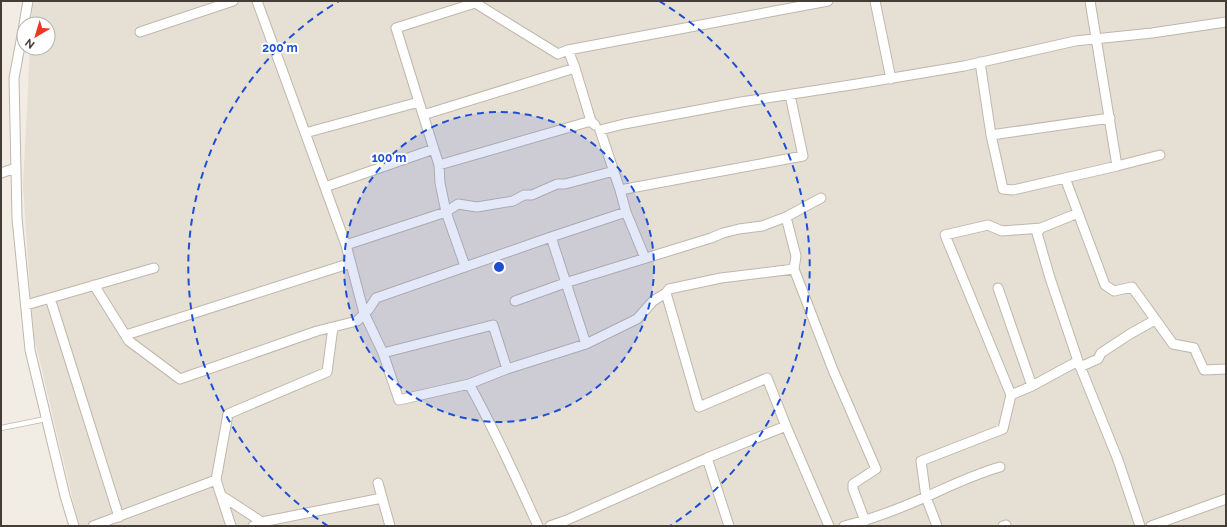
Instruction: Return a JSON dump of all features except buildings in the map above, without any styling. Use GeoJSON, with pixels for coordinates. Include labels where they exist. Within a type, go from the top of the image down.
{"type":"FeatureCollection","features":[{"type":"Feature","properties":{"kind":"street"},"geometry":{"type":"LineString","coordinates":[[26,16],[28,1]]}},
{"type":"Feature","properties":{"kind":"street"},"geometry":{"type":"LineString","coordinates":[[140,32],[233,1]]}},
{"type":"Feature","properties":{"kind":"street"},"geometry":{"type":"LineString","coordinates":[[257,1],[346,244],[364,313],[382,353],[399,400],[468,384],[507,369],[586,344],[637,319],[653,301],[666,293],[669,289],[721,278],[794,269]]}},
{"type":"Feature","properties":{"kind":"street"},"geometry":{"type":"LineString","coordinates":[[465,266],[446,212],[440,183],[439,165],[396,28],[474,2],[558,54],[568,50],[828,1]]}},
{"type":"Feature","properties":{"kind":"street"},"geometry":{"type":"LineString","coordinates":[[875,1],[891,79]]}},
{"type":"Feature","properties":{"kind":"street"},"geometry":{"type":"LineString","coordinates":[[1090,1],[1117,166]]}},
{"type":"Feature","properties":{"kind":"street"},"geometry":{"type":"LineString","coordinates":[[600,130],[741,102],[891,79],[980,62],[1074,41],[1152,33],[1226,22]]}},
{"type":"Feature","properties":{"kind":"street"},"geometry":{"type":"LineString","coordinates":[[568,50],[591,121],[600,130],[626,212],[645,258]]}},
{"type":"Feature","properties":{"kind":"street"},"geometry":{"type":"LineString","coordinates":[[18,56],[14,78],[17,218],[30,350],[64,496],[74,526]]}},
{"type":"Feature","properties":{"kind":"street"},"geometry":{"type":"LineString","coordinates":[[980,62],[991,135],[1003,189],[1013,190],[1160,155]]}},
{"type":"Feature","properties":{"kind":"street"},"geometry":{"type":"LineString","coordinates":[[423,115],[575,68]]}},
{"type":"Feature","properties":{"kind":"street"},"geometry":{"type":"LineString","coordinates":[[620,190],[803,156],[790,95]]}},
{"type":"Feature","properties":{"kind":"street"},"geometry":{"type":"LineString","coordinates":[[305,133],[419,102]]}},
{"type":"Feature","properties":{"kind":"street"},"geometry":{"type":"LineString","coordinates":[[991,135],[1110,118]]}},
{"type":"Feature","properties":{"kind":"street"},"geometry":{"type":"LineString","coordinates":[[439,165],[591,121]]}},
{"type":"Feature","properties":{"kind":"street"},"geometry":{"type":"LineString","coordinates":[[325,187],[434,149]]}},
{"type":"Feature","properties":{"kind":"street"},"geometry":{"type":"LineString","coordinates":[[1,173],[16,168]]}},
{"type":"Feature","properties":{"kind":"street"},"geometry":{"type":"LineString","coordinates":[[346,244],[446,212],[458,204],[477,207],[513,201],[524,195],[532,195],[557,184],[565,184],[614,171]]}},
{"type":"Feature","properties":{"kind":"street"},"geometry":{"type":"LineString","coordinates":[[1065,178],[1105,285],[1114,291],[1132,287],[1173,344],[1194,348],[1204,370],[1226,369]]}},
{"type":"Feature","properties":{"kind":"street"},"geometry":{"type":"LineString","coordinates":[[515,301],[565,283],[723,233],[762,226],[786,217],[821,198]]}},
{"type":"Feature","properties":{"kind":"street"},"geometry":{"type":"LineString","coordinates":[[94,285],[129,341],[180,378],[317,332],[357,321],[369,309],[376,298],[465,266],[626,212]]}},
{"type":"Feature","properties":{"kind":"street"},"geometry":{"type":"LineString","coordinates":[[937,526],[926,497],[920,461],[1003,429],[1011,395],[945,235],[988,225],[1002,231],[1041,228],[1078,213]]}},
{"type":"Feature","properties":{"kind":"street"},"geometry":{"type":"LineString","coordinates":[[786,217],[796,256],[794,269],[833,370],[876,469],[853,484],[853,489],[866,521]]}},
{"type":"Feature","properties":{"kind":"street"},"geometry":{"type":"LineString","coordinates":[[1041,228],[1037,233],[1079,364],[1118,460],[1140,526]]}},
{"type":"Feature","properties":{"kind":"street"},"geometry":{"type":"LineString","coordinates":[[551,237],[586,344]]}},
{"type":"Feature","properties":{"kind":"street"},"geometry":{"type":"LineString","coordinates":[[126,335],[351,263]]}},
{"type":"Feature","properties":{"kind":"street"},"geometry":{"type":"LineString","coordinates":[[26,305],[154,268]]}},
{"type":"Feature","properties":{"kind":"street"},"geometry":{"type":"LineString","coordinates":[[998,288],[1032,386]]}},
{"type":"Feature","properties":{"kind":"street"},"geometry":{"type":"LineString","coordinates":[[666,293],[699,407],[767,378],[829,526]]}},
{"type":"Feature","properties":{"kind":"street"},"geometry":{"type":"LineString","coordinates":[[50,298],[119,517]]}},
{"type":"Feature","properties":{"kind":"street"},"geometry":{"type":"LineString","coordinates":[[1011,395],[1079,364],[1098,359],[1101,353],[1155,320]]}},
{"type":"Feature","properties":{"kind":"street"},"geometry":{"type":"LineString","coordinates":[[382,353],[493,326],[507,369]]}},
{"type":"Feature","properties":{"kind":"street"},"geometry":{"type":"LineString","coordinates":[[231,526],[216,480],[228,414],[327,372],[333,327]]}},
{"type":"Feature","properties":{"kind":"street"},"geometry":{"type":"LineString","coordinates":[[468,384],[496,437],[538,526]]}},
{"type":"Feature","properties":{"kind":"street"},"geometry":{"type":"LineString","coordinates":[[550,526],[568,523],[707,458],[786,426]]}},
{"type":"Feature","properties":{"kind":"street"},"geometry":{"type":"LineString","coordinates":[[707,458],[729,526]]}},
{"type":"Feature","properties":{"kind":"street"},"geometry":{"type":"LineString","coordinates":[[844,526],[866,521],[926,497],[981,472],[1000,467]]}},
{"type":"Feature","properties":{"kind":"street"},"geometry":{"type":"LineString","coordinates":[[93,526],[216,480]]}},
{"type":"Feature","properties":{"kind":"street"},"geometry":{"type":"LineString","coordinates":[[378,484],[390,526]]}},
{"type":"Feature","properties":{"kind":"street"},"geometry":{"type":"LineString","coordinates":[[222,496],[262,522]]}},
{"type":"Feature","properties":{"kind":"street"},"geometry":{"type":"LineString","coordinates":[[253,526],[262,522],[278,523],[382,498]]}},
{"type":"Feature","properties":{"kind":"street"},"geometry":{"type":"LineString","coordinates":[[1151,526],[1226,499]]}},
{"type":"Feature","properties":{"kind":"lane"},"geometry":{"type":"LineString","coordinates":[[1,428],[47,419]]}},
{"type":"Feature","properties":{"kind":"shaded area"},"geometry":{"type":"Polygon","coordinates":[[[33,1],[1226,1],[1226,526],[79,526],[33,333],[23,185],[30,56],[56,56],[56,16],[32,16],[33,1]]]}}]}
